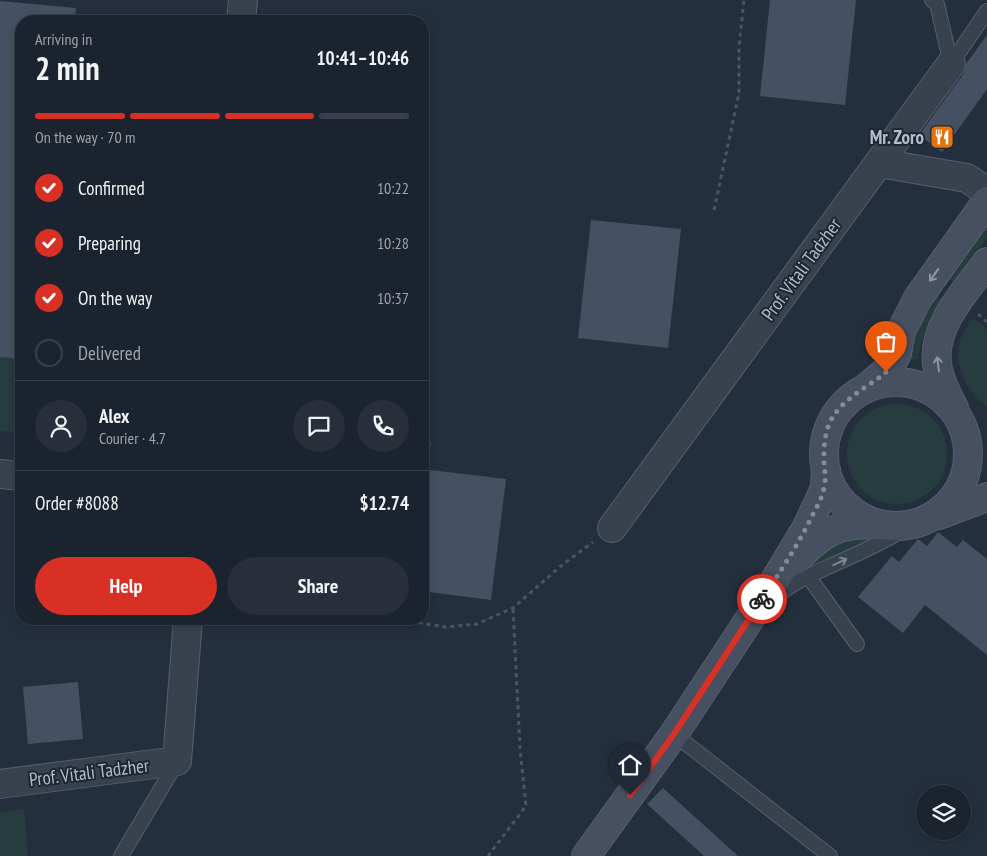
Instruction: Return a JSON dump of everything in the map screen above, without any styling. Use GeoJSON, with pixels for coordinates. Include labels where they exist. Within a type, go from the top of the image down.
{"type":"FeatureCollection","features":[{"type":"Feature","properties":{"kind":"main road"},"geometry":{"type":"LineString","coordinates":[[878,524],[851,511],[842,503],[832,488],[823,455],[825,437],[831,420],[839,408],[849,398],[881,376],[892,363],[897,353],[901,331],[918,298],[987,201]]}},
{"type":"Feature","properties":{"kind":"main road"},"geometry":{"type":"LineString","coordinates":[[921,521],[951,501],[964,482],[969,465],[968,437],[945,390],[937,364],[937,351],[939,335],[949,314],[987,262]]}},
{"type":"Feature","properties":{"kind":"main road"},"geometry":{"type":"LineString","coordinates":[[862,390],[879,384],[908,383],[935,392],[972,432],[987,439]]}},
{"type":"Feature","properties":{"kind":"main road"},"geometry":{"type":"LineString","coordinates":[[586,856],[674,734],[774,582],[807,527],[820,500],[826,471]]}},
{"type":"Feature","properties":{"kind":"main road"},"geometry":{"type":"LineString","coordinates":[[774,582],[812,544],[831,531],[859,523],[895,526],[921,521],[987,497]]}},
{"type":"Feature","properties":{"kind":"street"},"geometry":{"type":"LineString","coordinates":[[242,15],[243,0]]}},
{"type":"Feature","properties":{"kind":"street","name":"Prof. Vitali Tadzher"},"geometry":{"type":"LineString","coordinates":[[612,528],[951,64]]}},
{"type":"Feature","properties":{"kind":"street"},"geometry":{"type":"LineString","coordinates":[[878,162],[967,178],[987,192]]}},
{"type":"Feature","properties":{"kind":"street"},"geometry":{"type":"LineString","coordinates":[[0,474],[15,475]]}},
{"type":"Feature","properties":{"kind":"street"},"geometry":{"type":"LineString","coordinates":[[177,761],[188,625]]}},
{"type":"Feature","properties":{"kind":"street","name":"Prof. Vitali Tadzher"},"geometry":{"type":"LineString","coordinates":[[0,784],[177,761]]}},
{"type":"Feature","properties":{"kind":"lane"},"geometry":{"type":"LineString","coordinates":[[932,0],[937,4],[946,35],[951,64]]}},
{"type":"Feature","properties":{"kind":"lane"},"geometry":{"type":"LineString","coordinates":[[951,64],[987,11]]}},
{"type":"Feature","properties":{"kind":"lane"},"geometry":{"type":"LineString","coordinates":[[742,628],[784,590],[808,576],[894,536],[921,521]]}},
{"type":"Feature","properties":{"kind":"lane"},"geometry":{"type":"LineString","coordinates":[[808,576],[858,644]]}},
{"type":"Feature","properties":{"kind":"lane"},"geometry":{"type":"LineString","coordinates":[[674,734],[830,856]]}},
{"type":"Feature","properties":{"kind":"lane"},"geometry":{"type":"LineString","coordinates":[[121,856],[177,761]]}},
{"type":"Feature","properties":{"kind":"path"},"geometry":{"type":"LineString","coordinates":[[714,210],[739,93],[739,46],[744,0]]}},
{"type":"Feature","properties":{"kind":"path"},"geometry":{"type":"LineString","coordinates":[[429,625],[446,628],[477,624],[513,608],[562,565],[612,528]]}},
{"type":"Feature","properties":{"kind":"path"},"geometry":{"type":"LineString","coordinates":[[488,856],[526,806],[520,749],[513,608]]}},
{"type":"Feature","properties":{"kind":"green space"},"geometry":{"type":"Polygon","coordinates":[[[987,222],[987,238],[955,283],[947,277],[987,222]]]}},
{"type":"Feature","properties":{"kind":"green space"},"geometry":{"type":"Polygon","coordinates":[[[935,294],[942,300],[926,327],[918,358],[916,360],[911,359],[917,326],[935,294]]]}},
{"type":"Feature","properties":{"kind":"green space"},"geometry":{"type":"Polygon","coordinates":[[[973,318],[987,329],[987,406],[975,396],[965,382],[959,366],[958,349],[960,341],[973,318]]]}},
{"type":"Feature","properties":{"kind":"green space"},"geometry":{"type":"Polygon","coordinates":[[[0,357],[15,358],[15,432],[0,431],[0,357]]]}},
{"type":"Feature","properties":{"kind":"green space"},"geometry":{"type":"Polygon","coordinates":[[[897,404],[916,407],[933,418],[944,435],[947,454],[944,473],[933,490],[916,501],[897,504],[878,501],[861,490],[850,473],[847,454],[850,435],[861,418],[878,407],[897,404]]]}},
{"type":"Feature","properties":{"kind":"green space"},"geometry":{"type":"Polygon","coordinates":[[[874,538],[874,540],[804,569],[830,540],[874,538]]]}},
{"type":"Feature","properties":{"kind":"green space"},"geometry":{"type":"Polygon","coordinates":[[[24,809],[28,856],[0,856],[0,812],[24,809]]]}},
{"type":"Feature","properties":{"kind":"building"},"geometry":{"type":"Polygon","coordinates":[[[770,0],[856,0],[845,105],[760,96],[770,0]]]}},
{"type":"Feature","properties":{"kind":"building"},"geometry":{"type":"Polygon","coordinates":[[[0,1],[76,8],[75,15],[15,15],[15,358],[0,357],[0,1]]]}},
{"type":"Feature","properties":{"kind":"building"},"geometry":{"type":"Polygon","coordinates":[[[987,35],[987,89],[942,152],[919,135],[964,73],[966,64],[987,35]]]}},
{"type":"Feature","properties":{"kind":"building"},"geometry":{"type":"Polygon","coordinates":[[[591,220],[681,229],[668,348],[578,338],[591,220]]]}},
{"type":"Feature","properties":{"kind":"building"},"geometry":{"type":"Polygon","coordinates":[[[429,470],[506,479],[491,600],[429,592],[429,470]]]}},
{"type":"Feature","properties":{"kind":"building"},"geometry":{"type":"Polygon","coordinates":[[[938,532],[957,547],[963,540],[987,559],[987,655],[925,605],[903,633],[858,597],[892,556],[899,562],[918,539],[927,546],[938,532]]]}},
{"type":"Feature","properties":{"kind":"building"},"geometry":{"type":"Polygon","coordinates":[[[78,682],[83,739],[28,744],[23,687],[78,682]]]}},
{"type":"Feature","properties":{"kind":"building"},"geometry":{"type":"Polygon","coordinates":[[[663,788],[738,856],[704,856],[647,804],[663,788]]]}},
{"type":"Feature","properties":{"kind":"way so far"},"geometry":{"type":"LineString","coordinates":[[762,599],[807,527],[820,500],[826,471],[823,455],[825,437],[831,420],[849,398],[886,372]]}},
{"type":"Feature","properties":{"kind":"place","name":"Mr. Zoro"},"geometry":{"type":"Point","coordinates":[942,137]}},
{"type":"Feature","properties":{"kind":"route"},"geometry":{"type":"LineString","coordinates":[[630,795],[674,734],[762,599]]}}]}
